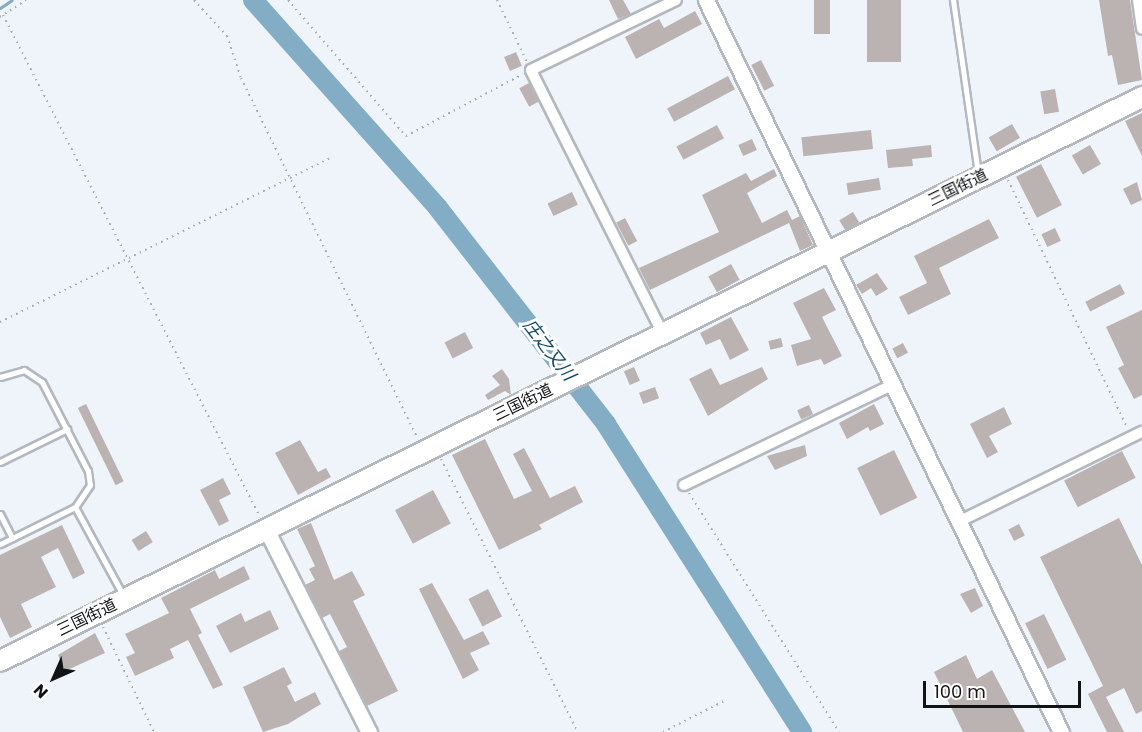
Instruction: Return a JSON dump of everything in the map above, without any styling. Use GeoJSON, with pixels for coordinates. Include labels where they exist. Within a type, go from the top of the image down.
{"type":"FeatureCollection","features":[{"type":"Feature","properties":{"kind":"highway","name":"三国街道"},"geometry":{"type":"LineString","coordinates":[[0,661],[1142,97]]}},
{"type":"Feature","properties":{"kind":"street"},"geometry":{"type":"LineString","coordinates":[[663,334],[531,70],[676,0]]}},
{"type":"Feature","properties":{"kind":"street"},"geometry":{"type":"LineString","coordinates":[[706,0],[1061,732]]}},
{"type":"Feature","properties":{"kind":"street"},"geometry":{"type":"LineString","coordinates":[[1138,0],[1142,29]]}},
{"type":"Feature","properties":{"kind":"street"},"geometry":{"type":"LineString","coordinates":[[684,485],[892,386]]}},
{"type":"Feature","properties":{"kind":"street"},"geometry":{"type":"LineString","coordinates":[[958,522],[1137,434]]}},
{"type":"Feature","properties":{"kind":"street"},"geometry":{"type":"LineString","coordinates":[[266,529],[369,732]]}},
{"type":"Feature","properties":{"kind":"lane"},"geometry":{"type":"LineString","coordinates":[[953,0],[979,178]]}},
{"type":"Feature","properties":{"kind":"lane"},"geometry":{"type":"LineString","coordinates":[[0,376],[24,370],[42,382],[89,478],[90,485],[75,507],[0,544]]}},
{"type":"Feature","properties":{"kind":"lane"},"geometry":{"type":"LineString","coordinates":[[0,462],[66,429]]}},
{"type":"Feature","properties":{"kind":"lane"},"geometry":{"type":"LineString","coordinates":[[75,507],[125,598]]}},
{"type":"Feature","properties":{"kind":"lane"},"geometry":{"type":"LineString","coordinates":[[0,514],[12,538]]}},
{"type":"Feature","properties":{"kind":"path"},"geometry":{"type":"LineString","coordinates":[[26,0],[1,16],[266,529]]}},
{"type":"Feature","properties":{"kind":"path"},"geometry":{"type":"LineString","coordinates":[[194,0],[227,36],[241,78],[290,178],[578,732]]}},
{"type":"Feature","properties":{"kind":"path"},"geometry":{"type":"LineString","coordinates":[[288,0],[406,136],[531,70],[497,0]]}},
{"type":"Feature","properties":{"kind":"path"},"geometry":{"type":"LineString","coordinates":[[0,322],[331,158]]}},
{"type":"Feature","properties":{"kind":"path"},"geometry":{"type":"LineString","coordinates":[[1002,166],[1137,434]]}},
{"type":"Feature","properties":{"kind":"path"},"geometry":{"type":"LineString","coordinates":[[684,485],[838,732]]}},
{"type":"Feature","properties":{"kind":"path"},"geometry":{"type":"LineString","coordinates":[[96,613],[154,732]]}},
{"type":"Feature","properties":{"kind":"path"},"geometry":{"type":"LineString","coordinates":[[663,732],[724,701]]}},
{"type":"Feature","properties":{"kind":"building"},"geometry":{"type":"Polygon","coordinates":[[[609,0],[623,0],[631,14],[618,19],[609,0]]]}},
{"type":"Feature","properties":{"kind":"building"},"geometry":{"type":"Polygon","coordinates":[[[814,0],[830,0],[830,34],[814,34],[814,0]]]}},
{"type":"Feature","properties":{"kind":"building"},"geometry":{"type":"Polygon","coordinates":[[[867,0],[901,0],[901,62],[867,62],[867,0]]]}},
{"type":"Feature","properties":{"kind":"building"},"geometry":{"type":"Polygon","coordinates":[[[1099,0],[1130,0],[1142,80],[1118,85],[1112,55],[1108,56],[1099,0]]]}},
{"type":"Feature","properties":{"kind":"building"},"geometry":{"type":"Polygon","coordinates":[[[695,11],[702,24],[636,59],[625,37],[659,19],[664,28],[695,11]]]}},
{"type":"Feature","properties":{"kind":"building"},"geometry":{"type":"Polygon","coordinates":[[[516,52],[522,66],[510,71],[504,57],[516,52]]]}},
{"type":"Feature","properties":{"kind":"building"},"geometry":{"type":"Polygon","coordinates":[[[761,60],[774,86],[764,91],[751,65],[761,60]]]}},
{"type":"Feature","properties":{"kind":"building"},"geometry":{"type":"Polygon","coordinates":[[[728,76],[735,89],[674,122],[667,108],[728,76]]]}},
{"type":"Feature","properties":{"kind":"building"},"geometry":{"type":"Polygon","coordinates":[[[529,83],[539,102],[529,107],[519,88],[529,83]]]}},
{"type":"Feature","properties":{"kind":"building"},"geometry":{"type":"Polygon","coordinates":[[[1055,89],[1059,112],[1044,114],[1040,92],[1055,89]]]}},
{"type":"Feature","properties":{"kind":"building"},"geometry":{"type":"Polygon","coordinates":[[[1142,113],[1142,156],[1125,121],[1142,113]]]}},
{"type":"Feature","properties":{"kind":"building"},"geometry":{"type":"Polygon","coordinates":[[[1012,124],[1020,138],[997,151],[989,138],[1012,124]]]}},
{"type":"Feature","properties":{"kind":"building"},"geometry":{"type":"Polygon","coordinates":[[[717,125],[724,138],[683,160],[676,147],[717,125]]]}},
{"type":"Feature","properties":{"kind":"building"},"geometry":{"type":"Polygon","coordinates":[[[871,130],[873,149],[803,156],[801,137],[871,130]]]}},
{"type":"Feature","properties":{"kind":"building"},"geometry":{"type":"Polygon","coordinates":[[[752,139],[757,150],[743,156],[738,145],[752,139]]]}},
{"type":"Feature","properties":{"kind":"building"},"geometry":{"type":"Polygon","coordinates":[[[931,145],[932,157],[912,159],[913,166],[888,168],[886,150],[931,145]]]}},
{"type":"Feature","properties":{"kind":"building"},"geometry":{"type":"Polygon","coordinates":[[[1090,145],[1101,164],[1083,175],[1072,156],[1090,145]]]}},
{"type":"Feature","properties":{"kind":"building"},"geometry":{"type":"Polygon","coordinates":[[[1041,164],[1062,205],[1037,218],[1016,177],[1041,164]]]}},
{"type":"Feature","properties":{"kind":"building"},"geometry":{"type":"Polygon","coordinates":[[[774,169],[777,176],[747,193],[762,223],[787,210],[792,220],[800,216],[813,245],[800,251],[789,223],[650,290],[639,268],[719,232],[702,195],[746,173],[751,181],[774,169]]]}},
{"type":"Feature","properties":{"kind":"building"},"geometry":{"type":"Polygon","coordinates":[[[879,178],[881,190],[848,195],[846,183],[879,178]]]}},
{"type":"Feature","properties":{"kind":"building"},"geometry":{"type":"Polygon","coordinates":[[[1137,182],[1142,200],[1131,205],[1123,189],[1137,182]]]}},
{"type":"Feature","properties":{"kind":"building"},"geometry":{"type":"Polygon","coordinates":[[[572,192],[578,205],[553,216],[548,203],[572,192]]]}},
{"type":"Feature","properties":{"kind":"building"},"geometry":{"type":"Polygon","coordinates":[[[853,212],[859,222],[845,231],[839,220],[853,212]]]}},
{"type":"Feature","properties":{"kind":"building"},"geometry":{"type":"Polygon","coordinates":[[[625,218],[637,241],[628,246],[616,223],[625,218]]]}},
{"type":"Feature","properties":{"kind":"building"},"geometry":{"type":"Polygon","coordinates":[[[989,219],[999,238],[939,268],[951,294],[908,315],[899,297],[927,283],[914,256],[989,219]]]}},
{"type":"Feature","properties":{"kind":"building"},"geometry":{"type":"Polygon","coordinates":[[[1055,228],[1061,241],[1047,247],[1041,234],[1055,228]]]}},
{"type":"Feature","properties":{"kind":"building"},"geometry":{"type":"Polygon","coordinates":[[[731,264],[740,280],[717,292],[708,277],[731,264]]]}},
{"type":"Feature","properties":{"kind":"building"},"geometry":{"type":"Polygon","coordinates":[[[877,273],[888,289],[876,296],[871,288],[862,294],[856,285],[877,273]]]}},
{"type":"Feature","properties":{"kind":"building"},"geometry":{"type":"Polygon","coordinates":[[[1120,284],[1125,294],[1090,312],[1085,302],[1120,284]]]}},
{"type":"Feature","properties":{"kind":"building"},"geometry":{"type":"Polygon","coordinates":[[[824,288],[836,310],[822,317],[842,356],[824,365],[821,359],[797,366],[791,345],[811,339],[793,303],[824,288]]]}},
{"type":"Feature","properties":{"kind":"building"},"geometry":{"type":"Polygon","coordinates":[[[1142,310],[1142,395],[1134,399],[1118,368],[1124,365],[1106,327],[1142,310]]]}},
{"type":"Feature","properties":{"kind":"building"},"geometry":{"type":"Polygon","coordinates":[[[731,317],[749,350],[730,360],[720,339],[706,345],[700,333],[731,317]]]}},
{"type":"Feature","properties":{"kind":"building"},"geometry":{"type":"Polygon","coordinates":[[[465,332],[473,348],[453,358],[445,342],[465,332]]]}},
{"type":"Feature","properties":{"kind":"building"},"geometry":{"type":"Polygon","coordinates":[[[781,338],[783,347],[770,350],[768,341],[781,338]]]}},
{"type":"Feature","properties":{"kind":"building"},"geometry":{"type":"Polygon","coordinates":[[[903,343],[908,353],[897,358],[892,348],[903,343]]]}},
{"type":"Feature","properties":{"kind":"building"},"geometry":{"type":"Polygon","coordinates":[[[634,367],[640,381],[630,385],[624,371],[634,367]]]}},
{"type":"Feature","properties":{"kind":"building"},"geometry":{"type":"Polygon","coordinates":[[[762,367],[768,379],[708,416],[689,379],[711,368],[720,385],[762,367]]]}},
{"type":"Feature","properties":{"kind":"building"},"geometry":{"type":"Polygon","coordinates":[[[502,369],[509,379],[511,395],[505,391],[488,400],[485,395],[500,385],[492,376],[502,369]]]}},
{"type":"Feature","properties":{"kind":"building"},"geometry":{"type":"Polygon","coordinates":[[[655,387],[659,398],[643,404],[639,393],[655,387]]]}},
{"type":"Feature","properties":{"kind":"building"},"geometry":{"type":"Polygon","coordinates":[[[86,404],[124,481],[116,485],[78,408],[86,404]]]}},
{"type":"Feature","properties":{"kind":"building"},"geometry":{"type":"Polygon","coordinates":[[[874,404],[884,424],[870,431],[868,427],[847,439],[839,423],[874,404]]]}},
{"type":"Feature","properties":{"kind":"building"},"geometry":{"type":"Polygon","coordinates":[[[809,405],[813,414],[801,419],[797,410],[809,405]]]}},
{"type":"Feature","properties":{"kind":"building"},"geometry":{"type":"Polygon","coordinates":[[[1004,407],[1012,424],[989,436],[998,452],[987,458],[970,424],[1004,407]]]}},
{"type":"Feature","properties":{"kind":"building"},"geometry":{"type":"Polygon","coordinates":[[[485,439],[514,499],[532,491],[513,454],[524,448],[550,498],[575,486],[583,502],[539,525],[542,529],[499,550],[452,455],[485,439]]]}},
{"type":"Feature","properties":{"kind":"building"},"geometry":{"type":"Polygon","coordinates":[[[300,440],[318,472],[326,468],[331,477],[298,495],[275,453],[300,440]]]}},
{"type":"Feature","properties":{"kind":"building"},"geometry":{"type":"Polygon","coordinates":[[[805,445],[807,456],[775,470],[767,456],[805,445]]]}},
{"type":"Feature","properties":{"kind":"building"},"geometry":{"type":"Polygon","coordinates":[[[894,450],[917,498],[880,516],[857,468],[894,450]]]}},
{"type":"Feature","properties":{"kind":"building"},"geometry":{"type":"Polygon","coordinates":[[[1122,451],[1136,478],[1078,507],[1064,481],[1122,451]]]}},
{"type":"Feature","properties":{"kind":"building"},"geometry":{"type":"Polygon","coordinates":[[[223,478],[231,494],[219,500],[229,521],[219,526],[200,490],[223,478]]]}},
{"type":"Feature","properties":{"kind":"building"},"geometry":{"type":"Polygon","coordinates":[[[433,490],[451,524],[413,544],[395,510],[433,490]]]}},
{"type":"Feature","properties":{"kind":"building"},"geometry":{"type":"Polygon","coordinates":[[[1119,518],[1142,565],[1142,711],[1136,714],[1124,688],[1106,697],[1124,732],[1107,732],[1088,694],[1103,686],[1040,557],[1119,518]]]}},
{"type":"Feature","properties":{"kind":"building"},"geometry":{"type":"Polygon","coordinates":[[[311,523],[334,580],[352,571],[365,595],[353,601],[398,691],[367,706],[339,651],[347,647],[330,614],[322,618],[305,585],[315,580],[309,569],[315,566],[297,529],[311,523]]]}},
{"type":"Feature","properties":{"kind":"building"},"geometry":{"type":"Polygon","coordinates":[[[1019,524],[1025,536],[1014,541],[1008,529],[1019,524]]]}},
{"type":"Feature","properties":{"kind":"building"},"geometry":{"type":"Polygon","coordinates":[[[62,525],[85,573],[73,579],[58,548],[41,557],[56,587],[21,604],[32,627],[10,638],[0,617],[0,555],[62,525]]]}},
{"type":"Feature","properties":{"kind":"building"},"geometry":{"type":"Polygon","coordinates":[[[146,531],[153,542],[138,551],[132,540],[146,531]]]}},
{"type":"Feature","properties":{"kind":"building"},"geometry":{"type":"Polygon","coordinates":[[[244,566],[250,579],[190,609],[202,633],[198,635],[223,685],[213,689],[188,640],[170,649],[174,658],[135,676],[126,657],[135,653],[125,634],[169,613],[161,598],[215,570],[219,579],[244,566]]]}},
{"type":"Feature","properties":{"kind":"building"},"geometry":{"type":"Polygon","coordinates":[[[432,583],[464,640],[483,631],[490,644],[470,653],[479,670],[463,679],[419,589],[432,583]]]}},
{"type":"Feature","properties":{"kind":"building"},"geometry":{"type":"Polygon","coordinates":[[[975,588],[983,606],[971,613],[960,594],[975,588]]]}},
{"type":"Feature","properties":{"kind":"building"},"geometry":{"type":"Polygon","coordinates":[[[488,589],[502,617],[482,627],[468,599],[488,589]]]}},
{"type":"Feature","properties":{"kind":"building"},"geometry":{"type":"Polygon","coordinates":[[[270,610],[279,629],[230,653],[216,626],[241,613],[245,622],[270,610]]]}},
{"type":"Feature","properties":{"kind":"building"},"geometry":{"type":"Polygon","coordinates":[[[1044,614],[1066,660],[1047,669],[1025,623],[1044,614]]]}},
{"type":"Feature","properties":{"kind":"building"},"geometry":{"type":"Polygon","coordinates":[[[95,633],[105,653],[65,671],[58,655],[95,633]]]}},
{"type":"Feature","properties":{"kind":"building"},"geometry":{"type":"Polygon","coordinates":[[[966,655],[977,679],[992,670],[1025,732],[963,732],[934,672],[966,655]]]}},
{"type":"Feature","properties":{"kind":"building"},"geometry":{"type":"Polygon","coordinates":[[[284,667],[292,683],[287,686],[295,702],[315,692],[321,704],[288,724],[263,732],[243,687],[284,667]]]}},
{"type":"Feature","properties":{"kind":"waterway"},"geometry":{"type":"LineString","coordinates":[[0,8],[12,0]]}},
{"type":"Feature","properties":{"kind":"waterway","name":"庄之又川"},"geometry":{"type":"LineString","coordinates":[[253,0],[438,208],[606,424],[802,732]]}}]}
